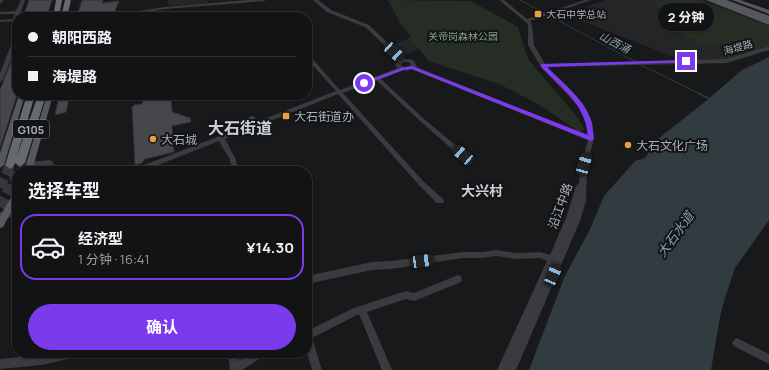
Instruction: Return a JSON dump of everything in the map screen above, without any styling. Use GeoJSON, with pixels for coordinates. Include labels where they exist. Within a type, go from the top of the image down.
{"type":"FeatureCollection","features":[{"type":"Feature","properties":{"kind":"highway"},"geometry":{"type":"LineString","coordinates":[[57,12],[59,0]]}},
{"type":"Feature","properties":{"kind":"highway"},"geometry":{"type":"LineString","coordinates":[[65,12],[68,0]]}},
{"type":"Feature","properties":{"kind":"highway","name":"G105"},"geometry":{"type":"LineString","coordinates":[[10,165],[30,100]]}},
{"type":"Feature","properties":{"kind":"highway","name":"G105"},"geometry":{"type":"LineString","coordinates":[[26,166],[41,100]]}},
{"type":"Feature","properties":{"kind":"main road"},"geometry":{"type":"LineString","coordinates":[[709,0],[769,23]]}},
{"type":"Feature","properties":{"kind":"main road"},"geometry":{"type":"LineString","coordinates":[[718,0],[769,19]]}},
{"type":"Feature","properties":{"kind":"main road"},"geometry":{"type":"LineString","coordinates":[[727,0],[769,16]]}},
{"type":"Feature","properties":{"kind":"main road"},"geometry":{"type":"LineString","coordinates":[[735,0],[769,12]]}},
{"type":"Feature","properties":{"kind":"main road"},"geometry":{"type":"LineString","coordinates":[[739,12],[749,9],[750,5]]}},
{"type":"Feature","properties":{"kind":"main road"},"geometry":{"type":"LineString","coordinates":[[0,165],[20,100]]}},
{"type":"Feature","properties":{"kind":"main road"},"geometry":{"type":"LineString","coordinates":[[26,166],[48,100]]}},
{"type":"Feature","properties":{"kind":"main road"},"geometry":{"type":"LineString","coordinates":[[0,224],[3,215],[12,202]]}},
{"type":"Feature","properties":{"kind":"street"},"geometry":{"type":"LineString","coordinates":[[18,12],[23,0]]}},
{"type":"Feature","properties":{"kind":"street"},"geometry":{"type":"LineString","coordinates":[[165,8],[166,0]]}},
{"type":"Feature","properties":{"kind":"street"},"geometry":{"type":"LineString","coordinates":[[139,12],[165,8],[264,0]]}},
{"type":"Feature","properties":{"kind":"street"},"geometry":{"type":"LineString","coordinates":[[315,0],[329,11],[367,26],[403,60],[413,62],[414,66],[412,68]]}},
{"type":"Feature","properties":{"kind":"street"},"geometry":{"type":"LineString","coordinates":[[149,166],[339,92],[402,69],[407,70],[412,68],[591,139],[589,122],[584,110],[576,99],[543,66],[531,45],[530,24],[501,0]]}},
{"type":"Feature","properties":{"kind":"street"},"geometry":{"type":"LineString","coordinates":[[526,21],[589,0]]}},
{"type":"Feature","properties":{"kind":"street"},"geometry":{"type":"LineString","coordinates":[[157,12],[165,8]]}},
{"type":"Feature","properties":{"kind":"street"},"geometry":{"type":"LineString","coordinates":[[0,13],[12,12]]}},
{"type":"Feature","properties":{"kind":"street"},"geometry":{"type":"LineString","coordinates":[[0,20],[12,20]]}},
{"type":"Feature","properties":{"kind":"street","name":"海堤路"},"geometry":{"type":"LineString","coordinates":[[543,66],[727,61],[769,48]]}},
{"type":"Feature","properties":{"kind":"street"},"geometry":{"type":"LineString","coordinates":[[0,80],[12,49]]}},
{"type":"Feature","properties":{"kind":"street"},"geometry":{"type":"LineString","coordinates":[[402,69],[398,64],[403,60]]}},
{"type":"Feature","properties":{"kind":"street"},"geometry":{"type":"LineString","coordinates":[[312,61],[336,86],[339,92],[421,183],[440,201]]}},
{"type":"Feature","properties":{"kind":"street"},"geometry":{"type":"LineString","coordinates":[[377,78],[463,155]]}},
{"type":"Feature","properties":{"kind":"street"},"geometry":{"type":"LineString","coordinates":[[221,138],[232,158],[234,166]]}},
{"type":"Feature","properties":{"kind":"street","name":"沿江中路"},"geometry":{"type":"LineString","coordinates":[[502,370],[580,209],[584,164],[591,139]]}},
{"type":"Feature","properties":{"kind":"street"},"geometry":{"type":"LineString","coordinates":[[26,166],[50,162],[51,166]]}},
{"type":"Feature","properties":{"kind":"street"},"geometry":{"type":"LineString","coordinates":[[312,279],[335,272],[372,266],[391,265],[463,255],[496,253],[516,256],[540,255],[555,260]]}},
{"type":"Feature","properties":{"kind":"street","name":"沿江中路"},"geometry":{"type":"LineString","coordinates":[[511,370],[555,260]]}},
{"type":"Feature","properties":{"kind":"street"},"geometry":{"type":"LineString","coordinates":[[312,334],[362,310],[406,296],[414,297],[458,279]]}},
{"type":"Feature","properties":{"kind":"street"},"geometry":{"type":"LineString","coordinates":[[362,310],[387,370]]}},
{"type":"Feature","properties":{"kind":"street"},"geometry":{"type":"LineString","coordinates":[[737,343],[769,359]]}},
{"type":"Feature","properties":{"kind":"street"},"geometry":{"type":"LineString","coordinates":[[312,353],[317,370]]}},
{"type":"Feature","properties":{"kind":"street"},"geometry":{"type":"LineString","coordinates":[[0,364],[51,358]]}},
{"type":"Feature","properties":{"kind":"street"},"geometry":{"type":"LineString","coordinates":[[234,358],[235,369],[253,358]]}},
{"type":"Feature","properties":{"kind":"shaded area"},"geometry":{"type":"Polygon","coordinates":[[[168,0],[208,0],[208,3],[173,6],[168,4],[168,0]]]}},
{"type":"Feature","properties":{"kind":"shaded area"},"geometry":{"type":"Polygon","coordinates":[[[606,0],[703,0],[769,26],[769,46],[725,60],[684,61],[564,14],[606,0]]]}},
{"type":"Feature","properties":{"kind":"shaded area"},"geometry":{"type":"Polygon","coordinates":[[[407,39],[419,49],[405,55],[394,44],[407,39]]]}},
{"type":"Feature","properties":{"kind":"green space","name":"关帝岗森林公园"},"geometry":{"type":"Polygon","coordinates":[[[388,0],[471,1],[518,27],[528,59],[578,118],[585,130],[579,132],[538,104],[499,84],[428,61],[420,50],[407,39],[411,36],[400,23],[388,0]]]}},
{"type":"Feature","properties":{"kind":"green space"},"geometry":{"type":"Polygon","coordinates":[[[653,0],[697,0],[706,5],[730,30],[709,6],[717,6],[769,26],[769,46],[725,60],[717,60],[716,58],[735,52],[721,43],[709,46],[697,43],[693,37],[691,37],[693,40],[686,39],[653,0]]]}},
{"type":"Feature","properties":{"kind":"water","name":"大石水道"},"geometry":{"type":"Polygon","coordinates":[[[769,57],[769,220],[735,268],[720,317],[711,370],[529,370],[564,278],[590,229],[604,196],[635,161],[645,158],[649,152],[649,146],[706,101],[742,70],[769,57]]]}},
{"type":"Feature","properties":{"kind":"building"},"geometry":{"type":"Polygon","coordinates":[[[29,0],[52,0],[48,12],[25,12],[29,0]]]}},
{"type":"Feature","properties":{"kind":"building"},"geometry":{"type":"Polygon","coordinates":[[[82,0],[103,0],[102,3],[119,1],[114,12],[78,12],[82,0]]]}},
{"type":"Feature","properties":{"kind":"building"},"geometry":{"type":"Polygon","coordinates":[[[12,60],[12,100],[15,100],[0,148],[0,90],[12,60]]]}},
{"type":"Feature","properties":{"kind":"building"},"geometry":{"type":"Polygon","coordinates":[[[69,100],[66,112],[55,115],[58,101],[69,100]]]}},
{"type":"Feature","properties":{"kind":"building","name":"大石城"},"geometry":{"type":"Polygon","coordinates":[[[171,100],[172,112],[190,118],[191,122],[172,126],[174,152],[145,159],[142,163],[135,165],[132,107],[134,105],[142,104],[143,101],[171,100]]]}},
{"type":"Feature","properties":{"kind":"building"},"geometry":{"type":"Polygon","coordinates":[[[253,116],[256,120],[225,132],[222,127],[253,116]]]}},
{"type":"Feature","properties":{"kind":"waterway","name":"山西涌"},"geometry":{"type":"LineString","coordinates":[[520,0],[636,62]]}},
{"type":"Feature","properties":{"kind":"waterway","name":"山西涌"},"geometry":{"type":"LineString","coordinates":[[641,65],[700,94]]}},
{"type":"Feature","properties":{"kind":"waterway","name":"山西涌"},"geometry":{"type":"LineString","coordinates":[[700,94],[710,99]]}},
{"type":"Feature","properties":{"kind":"tunnel"},"geometry":{"type":"LineString","coordinates":[[0,188],[10,165]]}},
{"type":"Feature","properties":{"kind":"tunnel"},"geometry":{"type":"LineString","coordinates":[[0,207],[12,183]]}},
{"type":"Feature","properties":{"kind":"place","name":"大石中学总站"},"geometry":{"type":"Point","coordinates":[538,14]}},
{"type":"Feature","properties":{"kind":"place","name":"大石街道办"},"geometry":{"type":"Point","coordinates":[286,116]}},
{"type":"Feature","properties":{"kind":"place","name":"大石城"},"geometry":{"type":"Point","coordinates":[153,139]}},
{"type":"Feature","properties":{"kind":"place","name":"大石文化广场"},"geometry":{"type":"Point","coordinates":[628,145]}},
{"type":"Feature","properties":{"kind":"district","name":"大石街道"},"geometry":{"type":"Point","coordinates":[240,128]}},
{"type":"Feature","properties":{"kind":"district","name":"大兴村"},"geometry":{"type":"Point","coordinates":[482,190]}},
{"type":"Feature","properties":{"kind":"route"},"geometry":{"type":"LineString","coordinates":[[364,83],[402,69],[407,70],[412,68],[591,139],[589,122],[584,110],[576,99],[543,66],[686,61]]}}]}
